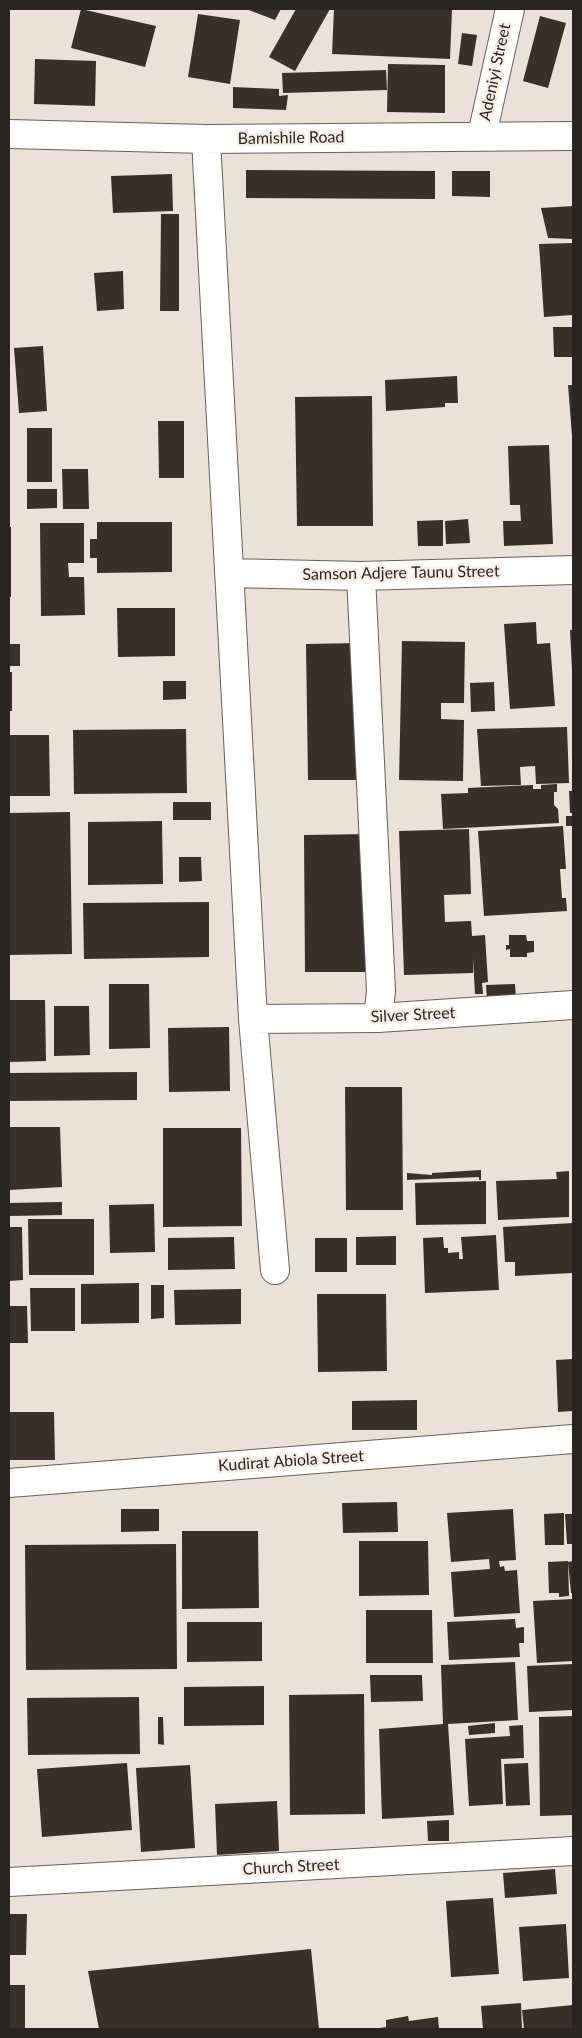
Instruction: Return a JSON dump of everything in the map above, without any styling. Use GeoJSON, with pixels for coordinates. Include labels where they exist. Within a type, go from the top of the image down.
{"type":"FeatureCollection","features":[{"type":"Feature","properties":{"kind":"street","name":"Adeniyi Street"},"geometry":{"type":"LineString","coordinates":[[482,135],[510,9]]}},
{"type":"Feature","properties":{"kind":"street","name":"Bamishile Road"},"geometry":{"type":"LineString","coordinates":[[9,134],[206,139],[482,135],[573,136]]}},
{"type":"Feature","properties":{"kind":"street"},"geometry":{"type":"LineString","coordinates":[[206,139],[253,1020],[275,1270]]}},
{"type":"Feature","properties":{"kind":"street","name":"Samson Adjere Taunu Street"},"geometry":{"type":"LineString","coordinates":[[229,573],[362,576],[573,570]]}},
{"type":"Feature","properties":{"kind":"street"},"geometry":{"type":"LineString","coordinates":[[362,576],[381,991],[378,1018]]}},
{"type":"Feature","properties":{"kind":"street","name":"Silver Street"},"geometry":{"type":"LineString","coordinates":[[253,1020],[378,1018],[573,1005]]}},
{"type":"Feature","properties":{"kind":"street","name":"Kudirat Abiola Street"},"geometry":{"type":"LineString","coordinates":[[9,1483],[573,1439]]}},
{"type":"Feature","properties":{"kind":"street","name":"Church Street"},"geometry":{"type":"LineString","coordinates":[[9,1882],[573,1851]]}},
{"type":"Feature","properties":{"kind":"building"},"geometry":{"type":"Polygon","coordinates":[[[81,9],[156,26],[145,67],[71,48],[81,9]]]}},
{"type":"Feature","properties":{"kind":"building"},"geometry":{"type":"Polygon","coordinates":[[[246,9],[281,9],[275,20],[246,9]]]}},
{"type":"Feature","properties":{"kind":"building"},"geometry":{"type":"Polygon","coordinates":[[[296,9],[330,9],[295,71],[269,57],[296,9]]]}},
{"type":"Feature","properties":{"kind":"building"},"geometry":{"type":"Polygon","coordinates":[[[334,9],[452,10],[450,59],[332,54],[334,9]]]}},
{"type":"Feature","properties":{"kind":"building"},"geometry":{"type":"Polygon","coordinates":[[[198,14],[240,20],[230,84],[188,77],[198,14]]]}},
{"type":"Feature","properties":{"kind":"building"},"geometry":{"type":"Polygon","coordinates":[[[540,16],[566,23],[548,88],[523,81],[540,16]]]}},
{"type":"Feature","properties":{"kind":"building"},"geometry":{"type":"Polygon","coordinates":[[[462,33],[477,35],[472,66],[458,64],[462,33]]]}},
{"type":"Feature","properties":{"kind":"building"},"geometry":{"type":"Polygon","coordinates":[[[35,59],[96,61],[95,106],[34,104],[35,59]]]}},
{"type":"Feature","properties":{"kind":"building"},"geometry":{"type":"Polygon","coordinates":[[[388,64],[445,65],[445,113],[387,112],[388,64]]]}},
{"type":"Feature","properties":{"kind":"building"},"geometry":{"type":"Polygon","coordinates":[[[386,70],[387,90],[283,93],[282,73],[386,70]]]}},
{"type":"Feature","properties":{"kind":"building"},"geometry":{"type":"Polygon","coordinates":[[[233,87],[279,89],[279,96],[288,95],[286,110],[233,108],[233,87]]]}},
{"type":"Feature","properties":{"kind":"building"},"geometry":{"type":"Polygon","coordinates":[[[246,170],[435,171],[435,199],[246,198],[246,170]]]}},
{"type":"Feature","properties":{"kind":"building"},"geometry":{"type":"Polygon","coordinates":[[[452,171],[490,171],[490,197],[452,196],[452,171]]]}},
{"type":"Feature","properties":{"kind":"building"},"geometry":{"type":"Polygon","coordinates":[[[172,174],[173,211],[113,213],[111,176],[172,174]]]}},
{"type":"Feature","properties":{"kind":"building"},"geometry":{"type":"Polygon","coordinates":[[[573,206],[573,239],[548,238],[541,208],[573,206]]]}},
{"type":"Feature","properties":{"kind":"building"},"geometry":{"type":"Polygon","coordinates":[[[161,214],[179,214],[179,311],[160,311],[161,214]]]}},
{"type":"Feature","properties":{"kind":"building"},"geometry":{"type":"Polygon","coordinates":[[[573,243],[573,315],[544,317],[539,244],[573,243]]]}},
{"type":"Feature","properties":{"kind":"building"},"geometry":{"type":"Polygon","coordinates":[[[123,271],[124,309],[97,311],[94,273],[123,271]]]}},
{"type":"Feature","properties":{"kind":"building"},"geometry":{"type":"Polygon","coordinates":[[[553,327],[573,327],[573,357],[554,357],[553,327]]]}},
{"type":"Feature","properties":{"kind":"building"},"geometry":{"type":"Polygon","coordinates":[[[43,346],[47,411],[19,413],[14,348],[43,346]]]}},
{"type":"Feature","properties":{"kind":"building"},"geometry":{"type":"Polygon","coordinates":[[[457,376],[458,403],[445,403],[445,407],[386,411],[385,380],[457,376]]]}},
{"type":"Feature","properties":{"kind":"building"},"geometry":{"type":"Polygon","coordinates":[[[568,385],[573,385],[572,436],[568,385]]]}},
{"type":"Feature","properties":{"kind":"building"},"geometry":{"type":"Polygon","coordinates":[[[372,396],[373,526],[297,526],[295,397],[372,396]]]}},
{"type":"Feature","properties":{"kind":"building"},"geometry":{"type":"Polygon","coordinates":[[[158,421],[184,421],[184,478],[159,478],[158,421]]]}},
{"type":"Feature","properties":{"kind":"building"},"geometry":{"type":"Polygon","coordinates":[[[27,428],[52,428],[52,482],[27,482],[27,428]]]}},
{"type":"Feature","properties":{"kind":"building"},"geometry":{"type":"Polygon","coordinates":[[[549,445],[553,544],[504,546],[503,521],[521,521],[520,505],[510,505],[508,446],[549,445]]]}},
{"type":"Feature","properties":{"kind":"building"},"geometry":{"type":"Polygon","coordinates":[[[62,469],[88,469],[89,509],[63,509],[62,469]]]}},
{"type":"Feature","properties":{"kind":"building"},"geometry":{"type":"Polygon","coordinates":[[[27,489],[57,489],[57,508],[27,509],[27,489]]]}},
{"type":"Feature","properties":{"kind":"building"},"geometry":{"type":"Polygon","coordinates":[[[468,519],[470,543],[446,544],[445,521],[468,519]]]}},
{"type":"Feature","properties":{"kind":"building"},"geometry":{"type":"Polygon","coordinates":[[[443,520],[443,546],[418,546],[417,521],[443,520]]]}},
{"type":"Feature","properties":{"kind":"building"},"geometry":{"type":"Polygon","coordinates":[[[97,522],[172,522],[172,572],[97,573],[97,558],[90,558],[90,539],[97,539],[97,522]]]}},
{"type":"Feature","properties":{"kind":"building"},"geometry":{"type":"Polygon","coordinates":[[[40,523],[84,523],[84,563],[68,563],[69,577],[84,577],[85,615],[41,616],[40,523]]]}},
{"type":"Feature","properties":{"kind":"building"},"geometry":{"type":"Polygon","coordinates":[[[9,527],[11,527],[11,597],[9,597],[9,527]]]}},
{"type":"Feature","properties":{"kind":"building"},"geometry":{"type":"Polygon","coordinates":[[[117,608],[175,608],[175,656],[118,657],[117,608]]]}},
{"type":"Feature","properties":{"kind":"building"},"geometry":{"type":"Polygon","coordinates":[[[536,622],[537,644],[550,643],[555,706],[510,709],[504,624],[536,622]]]}},
{"type":"Feature","properties":{"kind":"building"},"geometry":{"type":"Polygon","coordinates":[[[570,630],[573,630],[573,670],[572,670],[570,630]]]}},
{"type":"Feature","properties":{"kind":"building"},"geometry":{"type":"Polygon","coordinates":[[[402,641],[465,642],[464,703],[441,703],[441,719],[464,720],[463,781],[399,780],[402,641]]]}},
{"type":"Feature","properties":{"kind":"building"},"geometry":{"type":"Polygon","coordinates":[[[359,643],[360,780],[308,780],[306,644],[359,643]]]}},
{"type":"Feature","properties":{"kind":"building"},"geometry":{"type":"Polygon","coordinates":[[[9,644],[20,644],[20,666],[9,666],[9,644]]]}},
{"type":"Feature","properties":{"kind":"building"},"geometry":{"type":"Polygon","coordinates":[[[9,672],[12,672],[12,711],[9,711],[9,672]]]}},
{"type":"Feature","properties":{"kind":"building"},"geometry":{"type":"Polygon","coordinates":[[[163,681],[186,681],[186,699],[163,700],[163,681]]]}},
{"type":"Feature","properties":{"kind":"building"},"geometry":{"type":"Polygon","coordinates":[[[494,682],[495,711],[471,712],[470,683],[494,682]]]}},
{"type":"Feature","properties":{"kind":"building"},"geometry":{"type":"Polygon","coordinates":[[[567,727],[569,783],[536,784],[535,766],[520,767],[521,785],[481,786],[477,729],[567,727]]]}},
{"type":"Feature","properties":{"kind":"building"},"geometry":{"type":"Polygon","coordinates":[[[186,729],[187,793],[74,794],[73,730],[186,729]]]}},
{"type":"Feature","properties":{"kind":"building"},"geometry":{"type":"Polygon","coordinates":[[[9,735],[49,735],[50,796],[9,796],[9,735]]]}},
{"type":"Feature","properties":{"kind":"building"},"geometry":{"type":"Polygon","coordinates":[[[557,784],[557,792],[554,792],[554,805],[558,809],[559,823],[443,829],[441,794],[468,793],[468,788],[533,785],[533,789],[541,789],[541,785],[557,784]]]}},
{"type":"Feature","properties":{"kind":"building"},"geometry":{"type":"Polygon","coordinates":[[[569,791],[573,791],[573,813],[570,813],[569,791]]]}},
{"type":"Feature","properties":{"kind":"building"},"geometry":{"type":"Polygon","coordinates":[[[173,802],[211,802],[211,820],[173,820],[173,802]]]}},
{"type":"Feature","properties":{"kind":"building"},"geometry":{"type":"Polygon","coordinates":[[[70,812],[72,954],[9,955],[9,813],[70,812]]]}},
{"type":"Feature","properties":{"kind":"building"},"geometry":{"type":"Polygon","coordinates":[[[566,816],[573,816],[573,826],[566,826],[566,816]]]}},
{"type":"Feature","properties":{"kind":"building"},"geometry":{"type":"Polygon","coordinates":[[[162,821],[163,884],[88,885],[88,822],[162,821]]]}},
{"type":"Feature","properties":{"kind":"building"},"geometry":{"type":"Polygon","coordinates":[[[563,826],[566,869],[560,869],[562,898],[566,898],[567,911],[484,916],[478,831],[563,826]]]}},
{"type":"Feature","properties":{"kind":"building"},"geometry":{"type":"Polygon","coordinates":[[[469,829],[471,894],[444,895],[445,922],[471,921],[472,936],[485,935],[488,982],[482,983],[483,994],[475,994],[473,958],[473,973],[404,975],[399,831],[469,829]]]}},
{"type":"Feature","properties":{"kind":"building"},"geometry":{"type":"Polygon","coordinates":[[[372,834],[373,972],[305,972],[304,835],[372,834]]]}},
{"type":"Feature","properties":{"kind":"building"},"geometry":{"type":"Polygon","coordinates":[[[179,857],[201,857],[202,881],[179,882],[179,857]]]}},
{"type":"Feature","properties":{"kind":"building"},"geometry":{"type":"Polygon","coordinates":[[[209,902],[209,957],[84,959],[83,903],[209,902]]]}},
{"type":"Feature","properties":{"kind":"building"},"geometry":{"type":"Polygon","coordinates":[[[509,935],[526,935],[527,941],[534,941],[534,952],[527,953],[527,957],[510,957],[510,949],[506,950],[506,945],[509,945],[509,935]]]}},
{"type":"Feature","properties":{"kind":"building"},"geometry":{"type":"Polygon","coordinates":[[[109,984],[149,984],[150,1048],[109,1049],[109,984]]]}},
{"type":"Feature","properties":{"kind":"building"},"geometry":{"type":"Polygon","coordinates":[[[515,984],[516,999],[487,1000],[486,985],[515,984]]]}},
{"type":"Feature","properties":{"kind":"building"},"geometry":{"type":"Polygon","coordinates":[[[9,1000],[45,1000],[46,1061],[9,1062],[9,1000]]]}},
{"type":"Feature","properties":{"kind":"building"},"geometry":{"type":"Polygon","coordinates":[[[54,1006],[89,1006],[90,1055],[54,1056],[54,1006]]]}},
{"type":"Feature","properties":{"kind":"building"},"geometry":{"type":"Polygon","coordinates":[[[229,1027],[230,1091],[169,1092],[168,1028],[229,1027]]]}},
{"type":"Feature","properties":{"kind":"building"},"geometry":{"type":"Polygon","coordinates":[[[137,1072],[137,1100],[10,1101],[10,1073],[137,1072]]]}},
{"type":"Feature","properties":{"kind":"building"},"geometry":{"type":"Polygon","coordinates":[[[345,1087],[402,1087],[403,1210],[346,1210],[345,1087]]]}},
{"type":"Feature","properties":{"kind":"building"},"geometry":{"type":"Polygon","coordinates":[[[9,1127],[60,1127],[62,1187],[9,1190],[9,1127]]]}},
{"type":"Feature","properties":{"kind":"building"},"geometry":{"type":"Polygon","coordinates":[[[163,1128],[241,1128],[242,1226],[163,1227],[163,1128]]]}},
{"type":"Feature","properties":{"kind":"building"},"geometry":{"type":"Polygon","coordinates":[[[481,1170],[481,1180],[479,1180],[479,1177],[407,1180],[407,1173],[432,1175],[432,1173],[481,1170]]]}},
{"type":"Feature","properties":{"kind":"building"},"geometry":{"type":"Polygon","coordinates":[[[569,1171],[569,1217],[498,1220],[496,1181],[557,1179],[556,1172],[569,1171]]]}},
{"type":"Feature","properties":{"kind":"building"},"geometry":{"type":"Polygon","coordinates":[[[486,1181],[486,1224],[416,1225],[415,1183],[486,1181]]]}},
{"type":"Feature","properties":{"kind":"building"},"geometry":{"type":"Polygon","coordinates":[[[62,1202],[62,1215],[9,1216],[9,1203],[62,1202]]]}},
{"type":"Feature","properties":{"kind":"building"},"geometry":{"type":"Polygon","coordinates":[[[154,1204],[155,1252],[110,1253],[109,1205],[154,1204]]]}},
{"type":"Feature","properties":{"kind":"building"},"geometry":{"type":"Polygon","coordinates":[[[28,1219],[94,1219],[94,1275],[29,1275],[28,1219]]]}},
{"type":"Feature","properties":{"kind":"building"},"geometry":{"type":"Polygon","coordinates":[[[573,1223],[573,1273],[515,1276],[515,1262],[505,1262],[503,1227],[573,1223]]]}},
{"type":"Feature","properties":{"kind":"building"},"geometry":{"type":"Polygon","coordinates":[[[9,1227],[22,1227],[23,1280],[9,1281],[9,1227]]]}},
{"type":"Feature","properties":{"kind":"building"},"geometry":{"type":"Polygon","coordinates":[[[496,1235],[499,1290],[425,1293],[423,1238],[443,1237],[444,1248],[448,1248],[448,1253],[459,1252],[459,1259],[463,1259],[461,1237],[496,1235]]]}},
{"type":"Feature","properties":{"kind":"building"},"geometry":{"type":"Polygon","coordinates":[[[396,1236],[396,1265],[356,1265],[356,1237],[396,1236]]]}},
{"type":"Feature","properties":{"kind":"building"},"geometry":{"type":"Polygon","coordinates":[[[234,1237],[235,1269],[168,1270],[168,1238],[234,1237]]]}},
{"type":"Feature","properties":{"kind":"building"},"geometry":{"type":"Polygon","coordinates":[[[315,1238],[347,1238],[347,1272],[315,1272],[315,1238]]]}},
{"type":"Feature","properties":{"kind":"building"},"geometry":{"type":"Polygon","coordinates":[[[139,1283],[139,1323],[81,1324],[81,1284],[139,1283]]]}},
{"type":"Feature","properties":{"kind":"building"},"geometry":{"type":"Polygon","coordinates":[[[151,1285],[164,1285],[164,1318],[151,1319],[151,1285]]]}},
{"type":"Feature","properties":{"kind":"building"},"geometry":{"type":"Polygon","coordinates":[[[30,1288],[75,1288],[75,1331],[31,1331],[30,1288]]]}},
{"type":"Feature","properties":{"kind":"building"},"geometry":{"type":"Polygon","coordinates":[[[241,1289],[241,1324],[175,1325],[174,1290],[241,1289]]]}},
{"type":"Feature","properties":{"kind":"building"},"geometry":{"type":"Polygon","coordinates":[[[317,1294],[386,1294],[387,1371],[318,1372],[317,1294]]]}},
{"type":"Feature","properties":{"kind":"building"},"geometry":{"type":"Polygon","coordinates":[[[9,1306],[27,1306],[28,1343],[9,1343],[9,1306]]]}},
{"type":"Feature","properties":{"kind":"building"},"geometry":{"type":"Polygon","coordinates":[[[573,1359],[573,1411],[558,1412],[556,1360],[573,1359]]]}},
{"type":"Feature","properties":{"kind":"building"},"geometry":{"type":"Polygon","coordinates":[[[417,1400],[417,1430],[352,1430],[352,1401],[417,1400]]]}},
{"type":"Feature","properties":{"kind":"building"},"geometry":{"type":"Polygon","coordinates":[[[9,1412],[54,1412],[55,1460],[9,1460],[9,1412]]]}},
{"type":"Feature","properties":{"kind":"building"},"geometry":{"type":"Polygon","coordinates":[[[397,1502],[398,1532],[343,1533],[342,1503],[397,1502]]]}},
{"type":"Feature","properties":{"kind":"building"},"geometry":{"type":"Polygon","coordinates":[[[121,1509],[159,1509],[159,1531],[121,1532],[121,1509]]]}},
{"type":"Feature","properties":{"kind":"building"},"geometry":{"type":"Polygon","coordinates":[[[513,1509],[516,1560],[499,1561],[500,1567],[504,1566],[505,1571],[517,1570],[520,1613],[454,1617],[451,1572],[490,1569],[489,1559],[451,1562],[447,1513],[513,1509]]]}},
{"type":"Feature","properties":{"kind":"building"},"geometry":{"type":"Polygon","coordinates":[[[564,1513],[564,1545],[545,1545],[544,1514],[564,1513]]]}},
{"type":"Feature","properties":{"kind":"building"},"geometry":{"type":"Polygon","coordinates":[[[565,1514],[573,1514],[573,1544],[567,1544],[565,1514]]]}},
{"type":"Feature","properties":{"kind":"building"},"geometry":{"type":"Polygon","coordinates":[[[182,1531],[258,1531],[259,1608],[182,1609],[182,1531]]]}},
{"type":"Feature","properties":{"kind":"building"},"geometry":{"type":"Polygon","coordinates":[[[359,1541],[428,1541],[429,1595],[359,1596],[359,1541]]]}},
{"type":"Feature","properties":{"kind":"building"},"geometry":{"type":"Polygon","coordinates":[[[176,1544],[177,1669],[26,1670],[25,1545],[176,1544]]]}},
{"type":"Feature","properties":{"kind":"building"},"geometry":{"type":"Polygon","coordinates":[[[568,1561],[569,1596],[559,1597],[559,1593],[549,1593],[548,1562],[568,1561]]]}},
{"type":"Feature","properties":{"kind":"building"},"geometry":{"type":"Polygon","coordinates":[[[573,1561],[573,1593],[571,1593],[568,1562],[573,1561]]]}},
{"type":"Feature","properties":{"kind":"building"},"geometry":{"type":"Polygon","coordinates":[[[573,1599],[573,1661],[537,1663],[533,1601],[573,1599]]]}},
{"type":"Feature","properties":{"kind":"building"},"geometry":{"type":"Polygon","coordinates":[[[366,1610],[432,1610],[433,1663],[366,1663],[366,1610]]]}},
{"type":"Feature","properties":{"kind":"building"},"geometry":{"type":"Polygon","coordinates":[[[515,1619],[516,1628],[524,1627],[524,1643],[519,1643],[520,1657],[449,1660],[447,1622],[515,1619]]]}},
{"type":"Feature","properties":{"kind":"building"},"geometry":{"type":"Polygon","coordinates":[[[187,1622],[262,1622],[262,1661],[187,1662],[187,1622]]]}},
{"type":"Feature","properties":{"kind":"building"},"geometry":{"type":"Polygon","coordinates":[[[515,1662],[518,1720],[448,1724],[454,1815],[382,1819],[379,1729],[443,1724],[441,1665],[515,1662]]]}},
{"type":"Feature","properties":{"kind":"building"},"geometry":{"type":"Polygon","coordinates":[[[573,1664],[573,1710],[529,1712],[527,1666],[573,1664]]]}},
{"type":"Feature","properties":{"kind":"building"},"geometry":{"type":"Polygon","coordinates":[[[370,1675],[422,1675],[423,1701],[371,1702],[370,1675]]]}},
{"type":"Feature","properties":{"kind":"building"},"geometry":{"type":"Polygon","coordinates":[[[264,1686],[264,1725],[184,1726],[184,1687],[264,1686]]]}},
{"type":"Feature","properties":{"kind":"building"},"geometry":{"type":"Polygon","coordinates":[[[364,1694],[365,1814],[290,1815],[289,1695],[364,1694]]]}},
{"type":"Feature","properties":{"kind":"building"},"geometry":{"type":"Polygon","coordinates":[[[139,1697],[140,1754],[28,1755],[27,1698],[139,1697]]]}},
{"type":"Feature","properties":{"kind":"building"},"geometry":{"type":"Polygon","coordinates":[[[573,1716],[573,1815],[540,1816],[539,1717],[573,1716]]]}},
{"type":"Feature","properties":{"kind":"building"},"geometry":{"type":"Polygon","coordinates":[[[158,1717],[163,1717],[164,1745],[158,1744],[158,1717]]]}},
{"type":"Feature","properties":{"kind":"building"},"geometry":{"type":"Polygon","coordinates":[[[495,1723],[495,1733],[469,1735],[468,1726],[495,1723]]]}},
{"type":"Feature","properties":{"kind":"building"},"geometry":{"type":"Polygon","coordinates":[[[523,1725],[524,1758],[501,1759],[503,1804],[469,1806],[465,1739],[510,1736],[509,1726],[523,1725]]]}},
{"type":"Feature","properties":{"kind":"building"},"geometry":{"type":"Polygon","coordinates":[[[127,1763],[132,1830],[42,1837],[37,1769],[127,1763]]]}},
{"type":"Feature","properties":{"kind":"building"},"geometry":{"type":"Polygon","coordinates":[[[528,1763],[530,1805],[506,1806],[504,1764],[528,1763]]]}},
{"type":"Feature","properties":{"kind":"building"},"geometry":{"type":"Polygon","coordinates":[[[190,1765],[195,1848],[141,1852],[136,1768],[190,1765]]]}},
{"type":"Feature","properties":{"kind":"building"},"geometry":{"type":"Polygon","coordinates":[[[277,1801],[279,1851],[217,1855],[215,1804],[277,1801]]]}},
{"type":"Feature","properties":{"kind":"building"},"geometry":{"type":"Polygon","coordinates":[[[449,1820],[449,1841],[428,1841],[427,1821],[449,1820]]]}},
{"type":"Feature","properties":{"kind":"building"},"geometry":{"type":"Polygon","coordinates":[[[555,1869],[557,1894],[505,1898],[503,1873],[555,1869]]]}},
{"type":"Feature","properties":{"kind":"building"},"geometry":{"type":"Polygon","coordinates":[[[493,1898],[499,1974],[451,1977],[446,1901],[493,1898]]]}},
{"type":"Feature","properties":{"kind":"building"},"geometry":{"type":"Polygon","coordinates":[[[9,1914],[27,1914],[26,1955],[9,1955],[9,1914]]]}},
{"type":"Feature","properties":{"kind":"building"},"geometry":{"type":"Polygon","coordinates":[[[566,1924],[569,1978],[523,1981],[519,1927],[566,1924]]]}},
{"type":"Feature","properties":{"kind":"building"},"geometry":{"type":"Polygon","coordinates":[[[311,1949],[319,2029],[99,2029],[88,1971],[311,1949]]]}},
{"type":"Feature","properties":{"kind":"building"},"geometry":{"type":"Polygon","coordinates":[[[9,1985],[25,1985],[25,2029],[9,2029],[9,1985]]]}},
{"type":"Feature","properties":{"kind":"building"},"geometry":{"type":"Polygon","coordinates":[[[521,2003],[522,2029],[483,2029],[481,2006],[521,2003]]]}},
{"type":"Feature","properties":{"kind":"building"},"geometry":{"type":"Polygon","coordinates":[[[573,2005],[573,2029],[524,2029],[522,2010],[573,2005]]]}},
{"type":"Feature","properties":{"kind":"building"},"geometry":{"type":"Polygon","coordinates":[[[408,2016],[409,2021],[438,2017],[439,2029],[374,2029],[386,2027],[386,2020],[408,2016]]]}}]}
